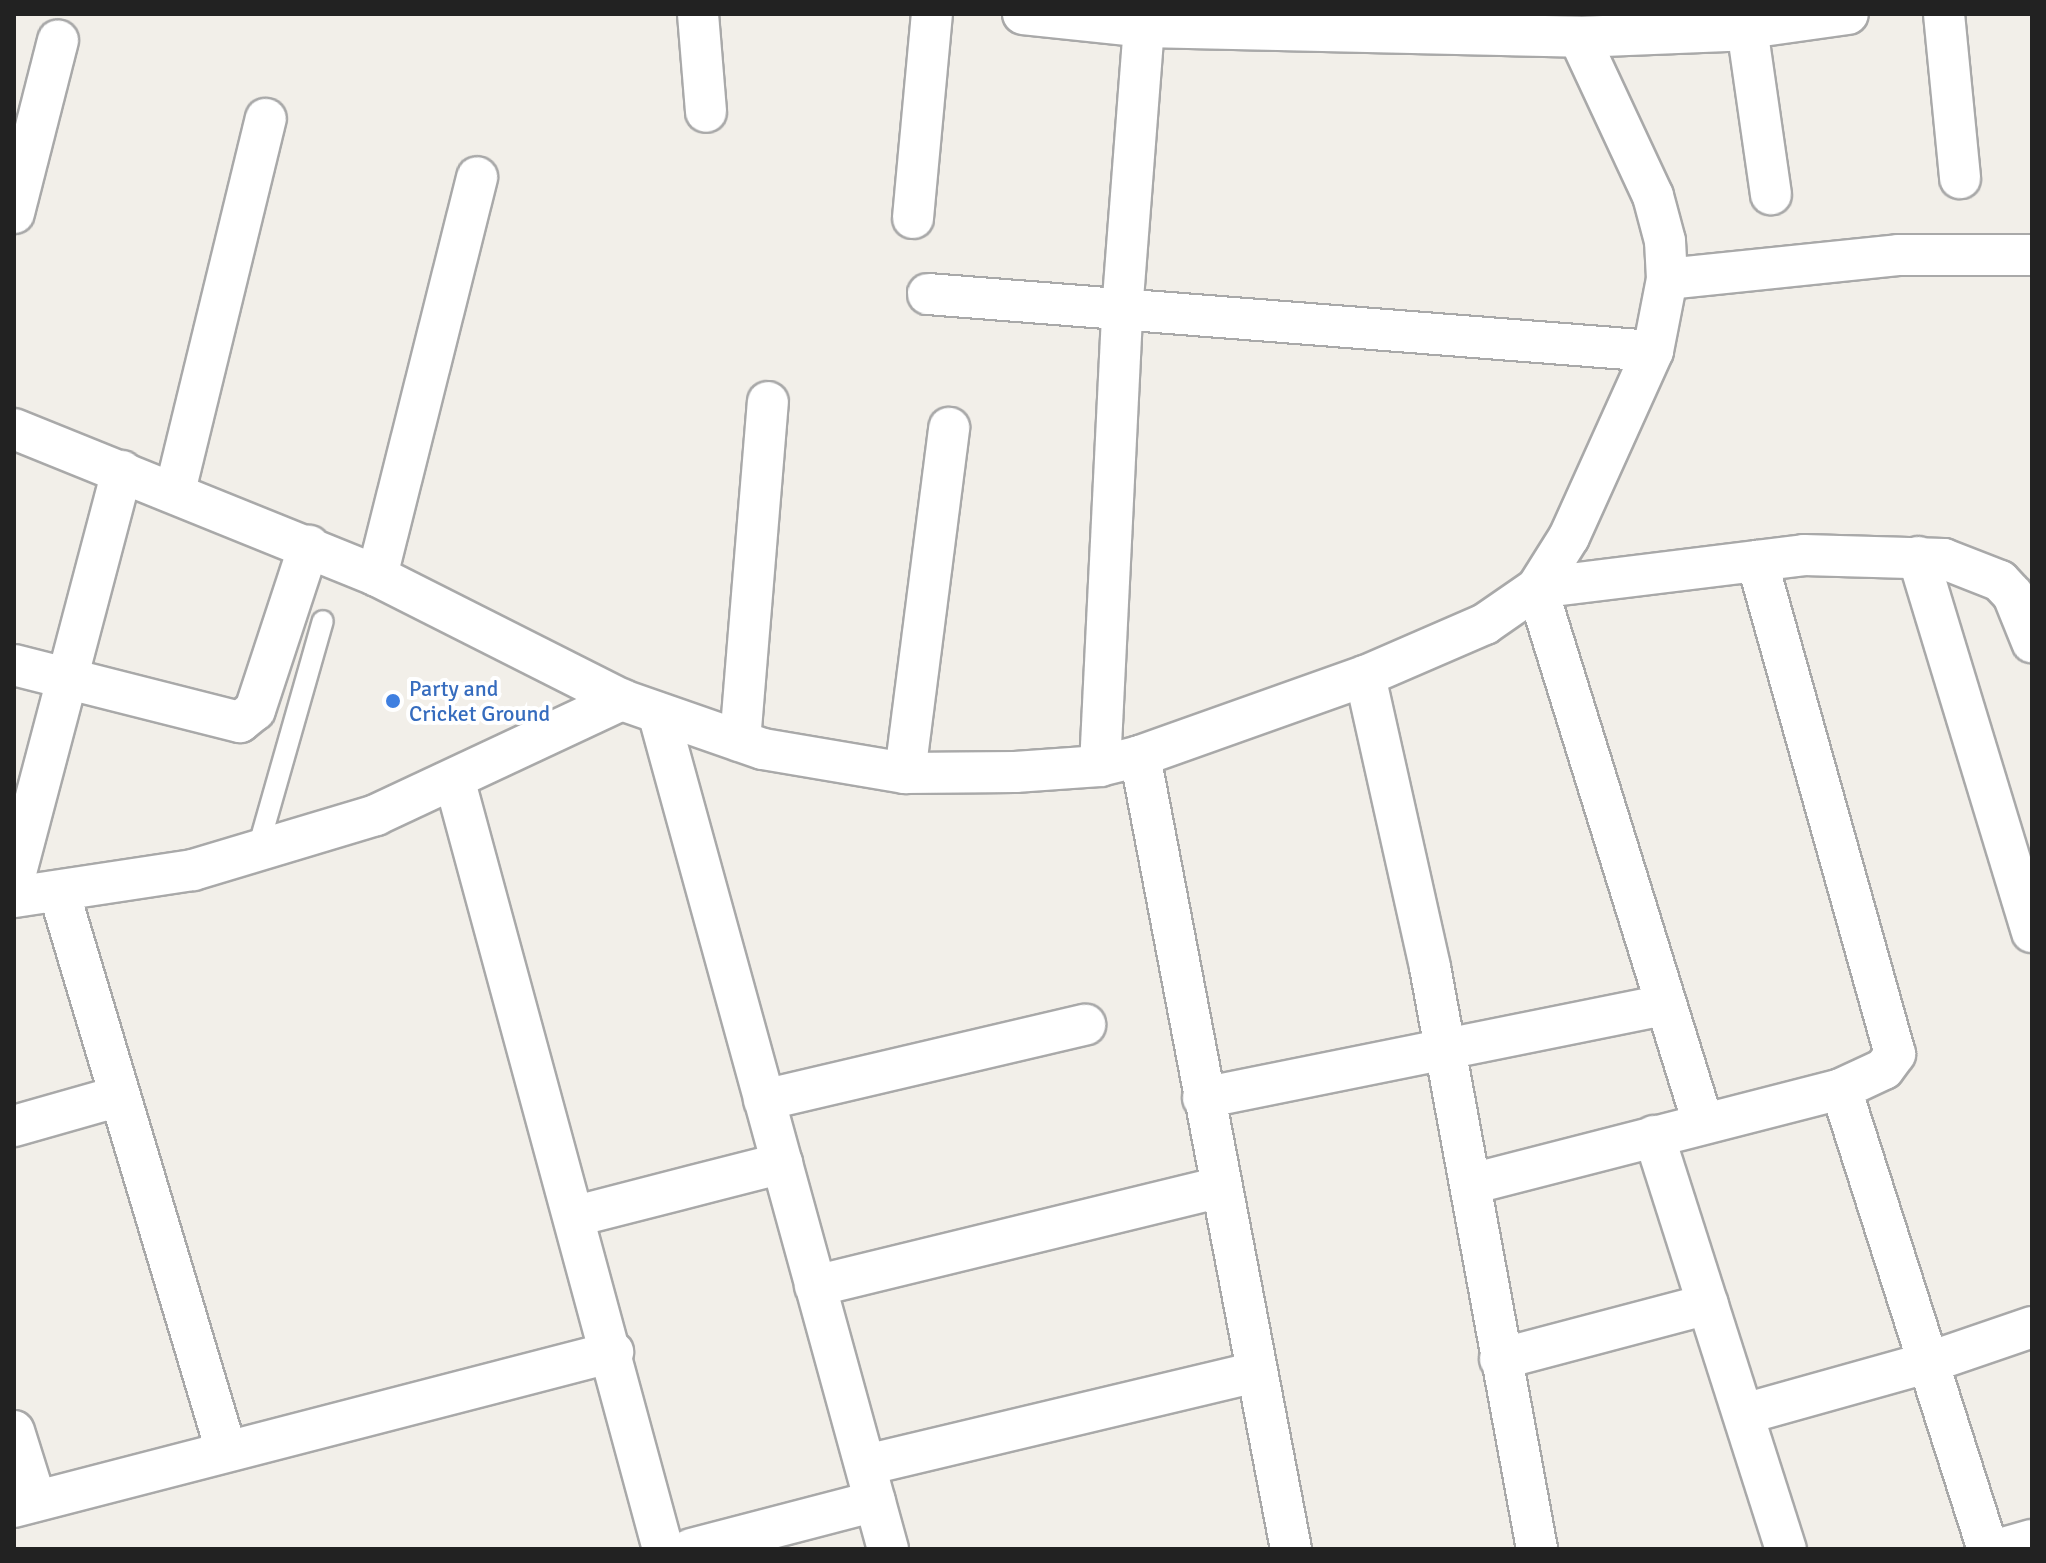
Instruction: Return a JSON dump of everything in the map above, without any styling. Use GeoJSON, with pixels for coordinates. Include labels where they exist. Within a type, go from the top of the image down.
{"type":"FeatureCollection","features":[{"type":"Feature","properties":{"kind":"street"},"geometry":{"type":"LineString","coordinates":[[698,14],[706,112]]}},
{"type":"Feature","properties":{"kind":"street"},"geometry":{"type":"LineString","coordinates":[[913,218],[932,14]]}},
{"type":"Feature","properties":{"kind":"street"},"geometry":{"type":"LineString","coordinates":[[1023,14],[1094,18],[1144,27],[1579,37],[1747,28],[1848,14]]}},
{"type":"Feature","properties":{"kind":"street"},"geometry":{"type":"LineString","coordinates":[[1944,14],[1960,178]]}},
{"type":"Feature","properties":{"kind":"street"},"geometry":{"type":"LineString","coordinates":[[1100,766],[1122,312],[1144,27]]}},
{"type":"Feature","properties":{"kind":"street"},"geometry":{"type":"LineString","coordinates":[[1747,28],[1771,194]]}},
{"type":"Feature","properties":{"kind":"street"},"geometry":{"type":"LineString","coordinates":[[14,429],[175,491],[377,576],[659,716],[740,741],[905,773],[1100,766],[1140,756],[1365,676],[1485,624],[1537,588],[1583,509],[1653,351],[1667,279],[1665,241],[1653,196],[1579,37]]}},
{"type":"Feature","properties":{"kind":"street"},"geometry":{"type":"LineString","coordinates":[[14,213],[58,41]]}},
{"type":"Feature","properties":{"kind":"street"},"geometry":{"type":"LineString","coordinates":[[175,491],[266,119]]}},
{"type":"Feature","properties":{"kind":"street"},"geometry":{"type":"LineString","coordinates":[[377,576],[477,177]]}},
{"type":"Feature","properties":{"kind":"street"},"geometry":{"type":"LineString","coordinates":[[1667,279],[1898,255],[2032,255]]}},
{"type":"Feature","properties":{"kind":"street"},"geometry":{"type":"LineString","coordinates":[[928,294],[1122,312],[1653,351]]}},
{"type":"Feature","properties":{"kind":"street"},"geometry":{"type":"LineString","coordinates":[[740,741],[768,402]]}},
{"type":"Feature","properties":{"kind":"street"},"geometry":{"type":"LineString","coordinates":[[905,773],[949,428]]}},
{"type":"Feature","properties":{"kind":"street"},"geometry":{"type":"LineString","coordinates":[[14,880],[122,471]]}},
{"type":"Feature","properties":{"kind":"street"},"geometry":{"type":"LineString","coordinates":[[14,665],[228,722],[249,717],[309,546]]}},
{"type":"Feature","properties":{"kind":"street"},"geometry":{"type":"LineString","coordinates":[[1537,588],[1804,555],[1944,559],[2000,581],[2013,595],[2032,642]]}},
{"type":"Feature","properties":{"kind":"street"},"geometry":{"type":"LineString","coordinates":[[1918,557],[2021,852],[2032,932]]}},
{"type":"Feature","properties":{"kind":"street"},"geometry":{"type":"LineString","coordinates":[[1471,1184],[1841,1089],[1884,1069],[1895,1054],[1757,561]]}},
{"type":"Feature","properties":{"kind":"street"},"geometry":{"type":"LineString","coordinates":[[1537,588],[1703,1123]]}},
{"type":"Feature","properties":{"kind":"street"},"geometry":{"type":"LineString","coordinates":[[1365,676],[1446,1049],[1537,1549]]}},
{"type":"Feature","properties":{"kind":"street"},"geometry":{"type":"LineString","coordinates":[[14,897],[193,870],[376,815],[455,782],[622,700]]}},
{"type":"Feature","properties":{"kind":"street"},"geometry":{"type":"LineString","coordinates":[[659,716],[888,1549]]}},
{"type":"Feature","properties":{"kind":"street"},"geometry":{"type":"LineString","coordinates":[[1140,756],[1291,1549]]}},
{"type":"Feature","properties":{"kind":"street"},"geometry":{"type":"LineString","coordinates":[[455,782],[613,1352],[663,1549]]}},
{"type":"Feature","properties":{"kind":"street"},"geometry":{"type":"LineString","coordinates":[[59,892],[226,1450]]}},
{"type":"Feature","properties":{"kind":"street"},"geometry":{"type":"LineString","coordinates":[[1203,1098],[1666,1005]]}},
{"type":"Feature","properties":{"kind":"street"},"geometry":{"type":"LineString","coordinates":[[764,1100],[1085,1025]]}},
{"type":"Feature","properties":{"kind":"street"},"geometry":{"type":"LineString","coordinates":[[1841,1089],[1988,1549]]}},
{"type":"Feature","properties":{"kind":"street"},"geometry":{"type":"LineString","coordinates":[[14,1126],[119,1096]]}},
{"type":"Feature","properties":{"kind":"street"},"geometry":{"type":"LineString","coordinates":[[1654,1136],[1786,1549]]}},
{"type":"Feature","properties":{"kind":"street"},"geometry":{"type":"LineString","coordinates":[[576,1216],[782,1163]]}},
{"type":"Feature","properties":{"kind":"street"},"geometry":{"type":"LineString","coordinates":[[815,1286],[1221,1187]]}},
{"type":"Feature","properties":{"kind":"street"},"geometry":{"type":"LineString","coordinates":[[1500,1359],[1708,1304]]}},
{"type":"Feature","properties":{"kind":"street"},"geometry":{"type":"LineString","coordinates":[[1744,1414],[1930,1362],[2032,1327]]}},
{"type":"Feature","properties":{"kind":"street"},"geometry":{"type":"LineString","coordinates":[[14,1431],[25,1504],[613,1352]]}},
{"type":"Feature","properties":{"kind":"street"},"geometry":{"type":"LineString","coordinates":[[691,1549],[871,1483],[1255,1372]]}},
{"type":"Feature","properties":{"kind":"street"},"geometry":{"type":"LineString","coordinates":[[2000,1549],[2032,1540]]}},
{"type":"Feature","properties":{"kind":"lane"},"geometry":{"type":"LineString","coordinates":[[257,852],[323,621]]}},
{"type":"Feature","properties":{"kind":"place","name":"Party and Cricket Ground"},"geometry":{"type":"Point","coordinates":[393,701]}}]}
